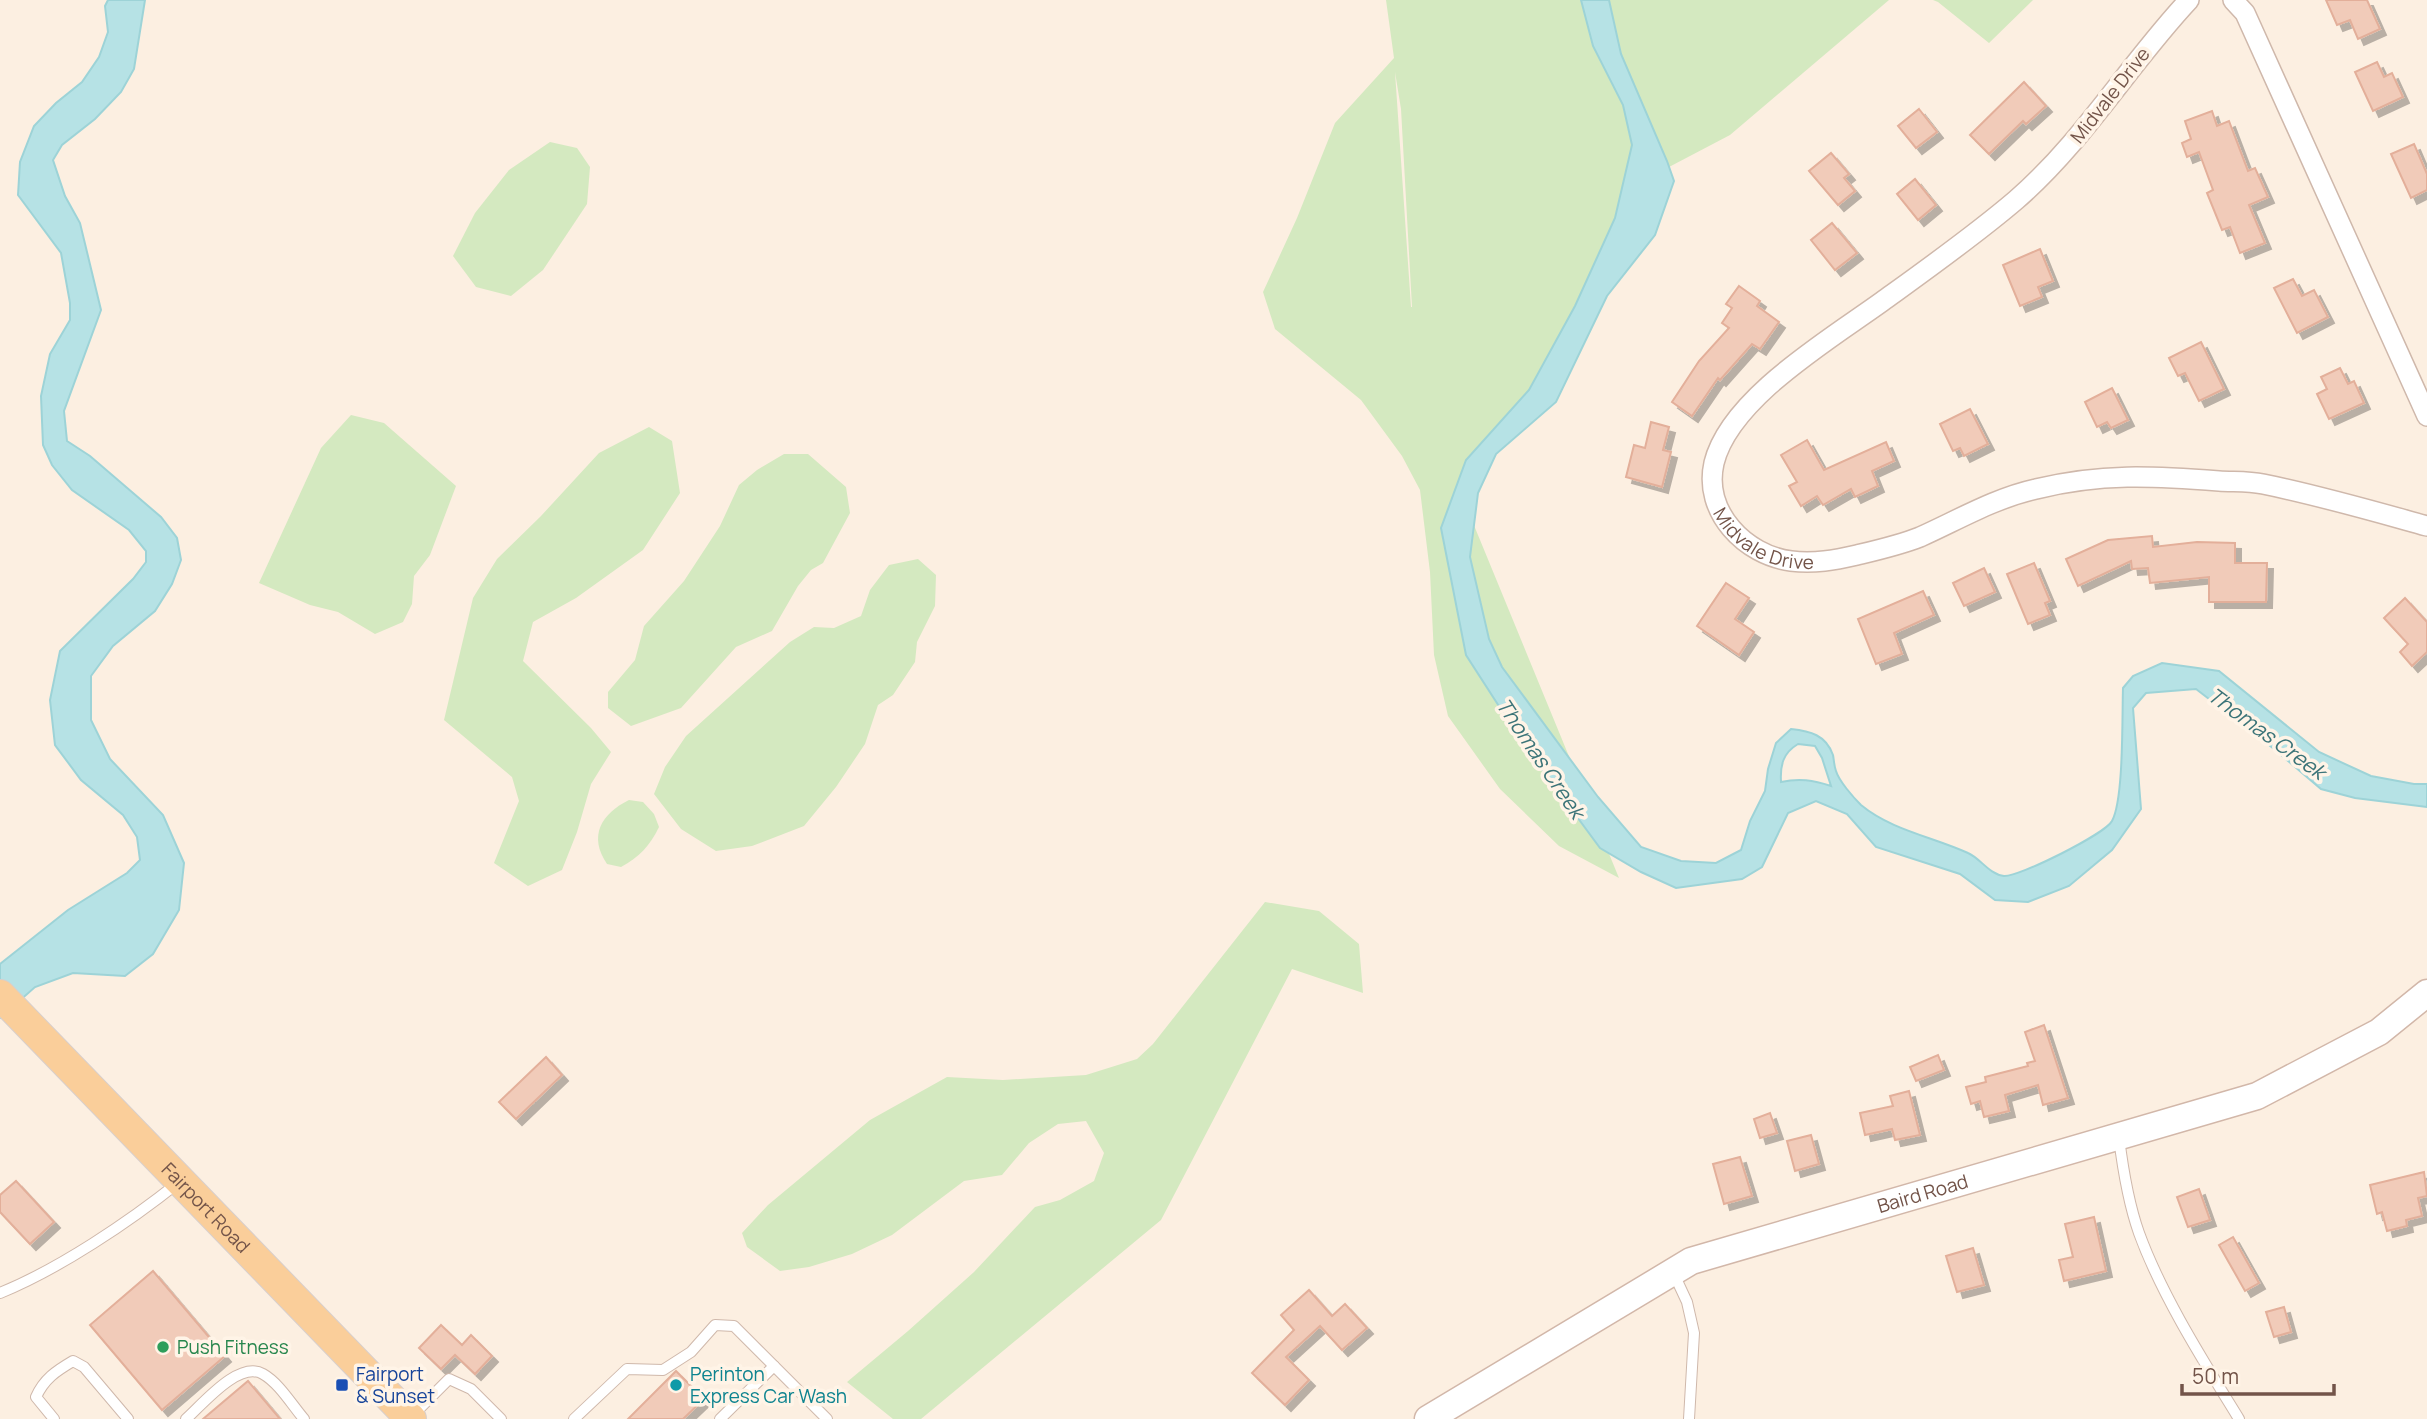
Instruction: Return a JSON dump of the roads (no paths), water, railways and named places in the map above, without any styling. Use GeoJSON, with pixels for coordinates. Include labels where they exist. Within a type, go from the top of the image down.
{"type":"FeatureCollection","features":[{"type":"Feature","properties":{"kind":"main road","name":"Fairport Road"},"geometry":{"type":"LineString","coordinates":[[0,995],[410,1419]]}},
{"type":"Feature","properties":{"kind":"street","name":"Midvale Drive"},"geometry":{"type":"LineString","coordinates":[[2189,0],[2163,28],[2057,162],[2017,199],[1919,275],[1793,366],[1745,410],[1722,442],[1714,461],[1712,494],[1719,510],[1730,527],[1758,551],[1789,561],[1808,562],[1830,562],[1892,547],[1970,512],[2032,489],[2111,477],[2156,476],[2258,483],[2427,526]]}},
{"type":"Feature","properties":{"kind":"street"},"geometry":{"type":"LineString","coordinates":[[2233,0],[2245,13],[2427,416]]}},
{"type":"Feature","properties":{"kind":"street","name":"Baird Road"},"geometry":{"type":"LineString","coordinates":[[1428,1419],[1691,1261],[2257,1096],[2379,1032],[2427,993]]}},
{"type":"Feature","properties":{"kind":"lane"},"geometry":{"type":"LineString","coordinates":[[2119,1137],[2125,1185],[2139,1234],[2166,1292],[2239,1419]]}},
{"type":"Feature","properties":{"kind":"lane"},"geometry":{"type":"LineString","coordinates":[[0,1293],[68,1257],[142,1212],[179,1181]]}},
{"type":"Feature","properties":{"kind":"lane"},"geometry":{"type":"LineString","coordinates":[[1673,1272],[1687,1302],[1693,1333],[1689,1419]]}},
{"type":"Feature","properties":{"kind":"lane"},"geometry":{"type":"LineString","coordinates":[[574,1419],[627,1369],[663,1370],[691,1352],[715,1325],[734,1326],[827,1419]]}},
{"type":"Feature","properties":{"kind":"lane"},"geometry":{"type":"LineString","coordinates":[[54,1419],[36,1398],[42,1385],[55,1371],[73,1361],[85,1367],[128,1419]]}},
{"type":"Feature","properties":{"kind":"lane"},"geometry":{"type":"LineString","coordinates":[[720,1419],[774,1366]]}},
{"type":"Feature","properties":{"kind":"lane"},"geometry":{"type":"LineString","coordinates":[[186,1419],[233,1376],[243,1371],[255,1370],[264,1374],[304,1419]]}},
{"type":"Feature","properties":{"kind":"lane"},"geometry":{"type":"LineString","coordinates":[[410,1419],[449,1378],[471,1389],[501,1419]]}},
{"type":"Feature","properties":{"kind":"water"},"geometry":{"type":"Polygon","coordinates":[[[108,0],[145,0],[134,69],[121,92],[95,119],[62,145],[53,160],[65,196],[80,223],[101,310],[64,411],[67,441],[90,456],[161,517],[177,538],[181,560],[172,584],[155,611],[113,646],[91,676],[91,720],[110,759],[163,815],[184,863],[179,910],[153,954],[125,976],[73,973],[35,987],[0,1018],[0,964],[68,910],[127,873],[140,860],[137,837],[123,815],[81,780],[55,745],[50,700],[60,651],[133,579],[146,562],[146,551],[129,530],[72,490],[52,465],[43,445],[41,396],[50,354],[70,320],[70,303],[61,253],[18,195],[20,162],[34,126],[82,82],[99,57],[108,32],[105,6],[108,0]]]}},
{"type":"Feature","properties":{"kind":"water","name":"Thomas Creek"},"geometry":{"type":"Polygon","coordinates":[[[1581,0],[1609,0],[1621,54],[1674,181],[1655,235],[1607,296],[1556,402],[1496,454],[1478,493],[1470,557],[1489,639],[1502,667],[1598,797],[1641,847],[1681,861],[1716,863],[1741,850],[1750,821],[1765,791],[1776,743],[1791,729],[1811,733],[1826,743],[1833,755],[1840,779],[1858,802],[1873,814],[1899,827],[1968,853],[1999,875],[2026,870],[2079,844],[2112,821],[2119,795],[2123,688],[2133,676],[2162,663],[2219,671],[2319,752],[2371,776],[2427,784],[2427,807],[2355,798],[2321,789],[2196,689],[2146,693],[2133,708],[2141,809],[2112,850],[2069,886],[2028,902],[1995,900],[1960,874],[1876,847],[1847,814],[1816,801],[1788,813],[1762,867],[1742,879],[1676,888],[1641,872],[1600,848],[1524,745],[1466,655],[1441,528],[1466,460],[1529,390],[1575,306],[1615,218],[1632,145],[1623,105],[1593,46],[1581,0]],[[1798,744],[1789,751],[1782,765],[1781,782],[1806,780],[1831,786],[1815,746],[1798,744]]]}},
{"type":"Feature","properties":{"kind":"place","name":"Push Fitness"},"geometry":{"type":"Point","coordinates":[163,1347]}},
{"type":"Feature","properties":{"kind":"place","name":"Fairport & Sunset"},"geometry":{"type":"Point","coordinates":[342,1385]}},
{"type":"Feature","properties":{"kind":"place","name":"Perinton Express Car Wash"},"geometry":{"type":"Point","coordinates":[676,1385]}}]}
